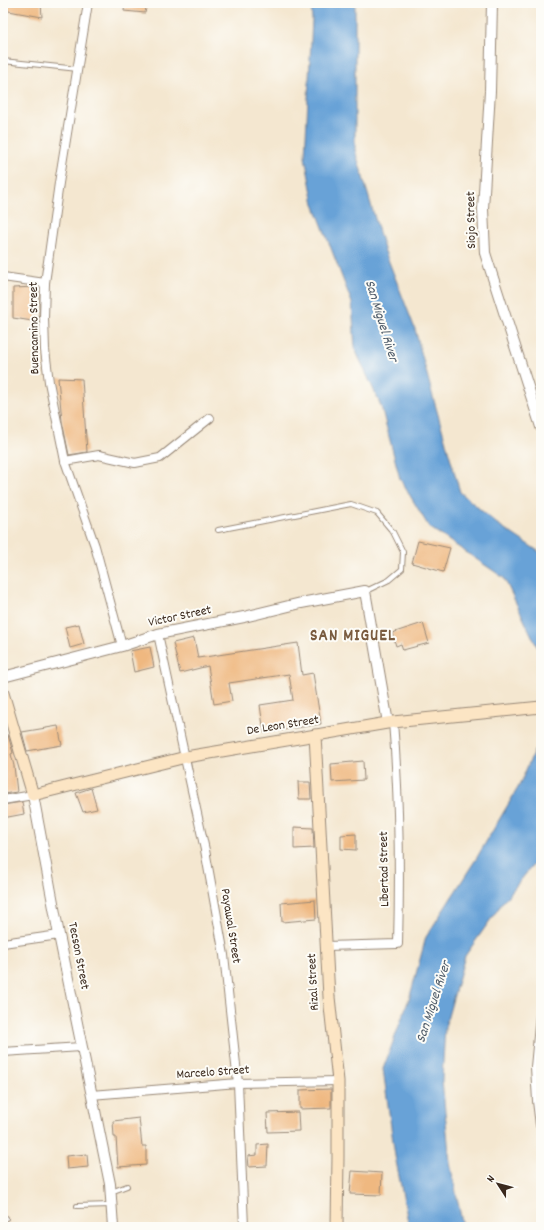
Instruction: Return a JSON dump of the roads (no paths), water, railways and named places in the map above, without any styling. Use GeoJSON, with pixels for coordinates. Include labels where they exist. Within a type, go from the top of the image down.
{"type":"FeatureCollection","features":[{"type":"Feature","properties":{"kind":"main road","name":"Tecson Street"},"geometry":{"type":"LineString","coordinates":[[3,693],[33,795]]}},
{"type":"Feature","properties":{"kind":"main road","name":"De Leon Street"},"geometry":{"type":"LineString","coordinates":[[33,795],[186,757],[390,722],[540,707]]}},
{"type":"Feature","properties":{"kind":"main road","name":"Rizal Street"},"geometry":{"type":"LineString","coordinates":[[316,735],[328,997],[338,1081],[337,1227]]}},
{"type":"Feature","properties":{"kind":"street","name":"Buencamino Street"},"geometry":{"type":"LineString","coordinates":[[88,3],[59,183],[45,283],[45,337],[49,382],[65,461],[95,546],[122,646]]}},
{"type":"Feature","properties":{"kind":"street","name":"Siojo Street"},"geometry":{"type":"LineString","coordinates":[[492,3],[490,91],[483,209],[485,253],[541,427]]}},
{"type":"Feature","properties":{"kind":"street"},"geometry":{"type":"LineString","coordinates":[[3,278],[45,283]]}},
{"type":"Feature","properties":{"kind":"street"},"geometry":{"type":"LineString","coordinates":[[65,461],[99,455],[135,463],[160,458],[210,418]]}},
{"type":"Feature","properties":{"kind":"street","name":"Victor Street"},"geometry":{"type":"LineString","coordinates":[[3,677],[122,646],[158,634],[244,617],[301,603],[365,592]]}},
{"type":"Feature","properties":{"kind":"street","name":"Libertad Street"},"geometry":{"type":"LineString","coordinates":[[326,946],[398,944],[399,898],[397,774],[390,722],[365,592]]}},
{"type":"Feature","properties":{"kind":"street","name":"Payawal Street"},"geometry":{"type":"LineString","coordinates":[[158,634],[186,757],[224,955],[238,1083],[244,1227]]}},
{"type":"Feature","properties":{"kind":"street"},"geometry":{"type":"LineString","coordinates":[[3,800],[33,795]]}},
{"type":"Feature","properties":{"kind":"street","name":"Tecson Street"},"geometry":{"type":"LineString","coordinates":[[33,795],[81,1047],[110,1184],[113,1227]]}},
{"type":"Feature","properties":{"kind":"street"},"geometry":{"type":"LineString","coordinates":[[3,943],[59,935]]}},
{"type":"Feature","properties":{"kind":"street"},"geometry":{"type":"LineString","coordinates":[[541,1015],[536,1067],[541,1125]]}},
{"type":"Feature","properties":{"kind":"street"},"geometry":{"type":"LineString","coordinates":[[3,1052],[81,1047]]}},
{"type":"Feature","properties":{"kind":"street","name":"Marcelo Street"},"geometry":{"type":"LineString","coordinates":[[91,1095],[238,1083],[338,1081]]}},
{"type":"Feature","properties":{"kind":"lane"},"geometry":{"type":"LineString","coordinates":[[3,61],[78,69]]}},
{"type":"Feature","properties":{"kind":"lane"},"geometry":{"type":"LineString","coordinates":[[218,530],[351,504],[377,513],[393,532],[403,552],[402,569],[389,580],[365,592]]}},
{"type":"Feature","properties":{"kind":"lane"},"geometry":{"type":"LineString","coordinates":[[110,1192],[127,1186]]}},
{"type":"Feature","properties":{"kind":"lane"},"geometry":{"type":"LineString","coordinates":[[76,1206],[111,1205]]}},
{"type":"Feature","properties":{"kind":"water","name":"San Miguel River"},"geometry":{"type":"Polygon","coordinates":[[[311,3],[355,3],[355,150],[384,249],[415,329],[460,492],[496,523],[541,553],[541,655],[504,578],[429,527],[400,479],[381,406],[355,349],[352,303],[314,204],[305,157],[312,20],[311,3]]]}},
{"type":"Feature","properties":{"kind":"water","name":"San Miguel River"},"geometry":{"type":"Polygon","coordinates":[[[541,735],[541,855],[503,902],[465,956],[445,1027],[442,1080],[450,1163],[463,1227],[409,1227],[395,1156],[383,1069],[410,996],[426,937],[476,859],[519,786],[541,735]]]}},
{"type":"Feature","properties":{"kind":"district","name":"SAN MIGUEL"},"geometry":{"type":"Point","coordinates":[353,637]}}]}
